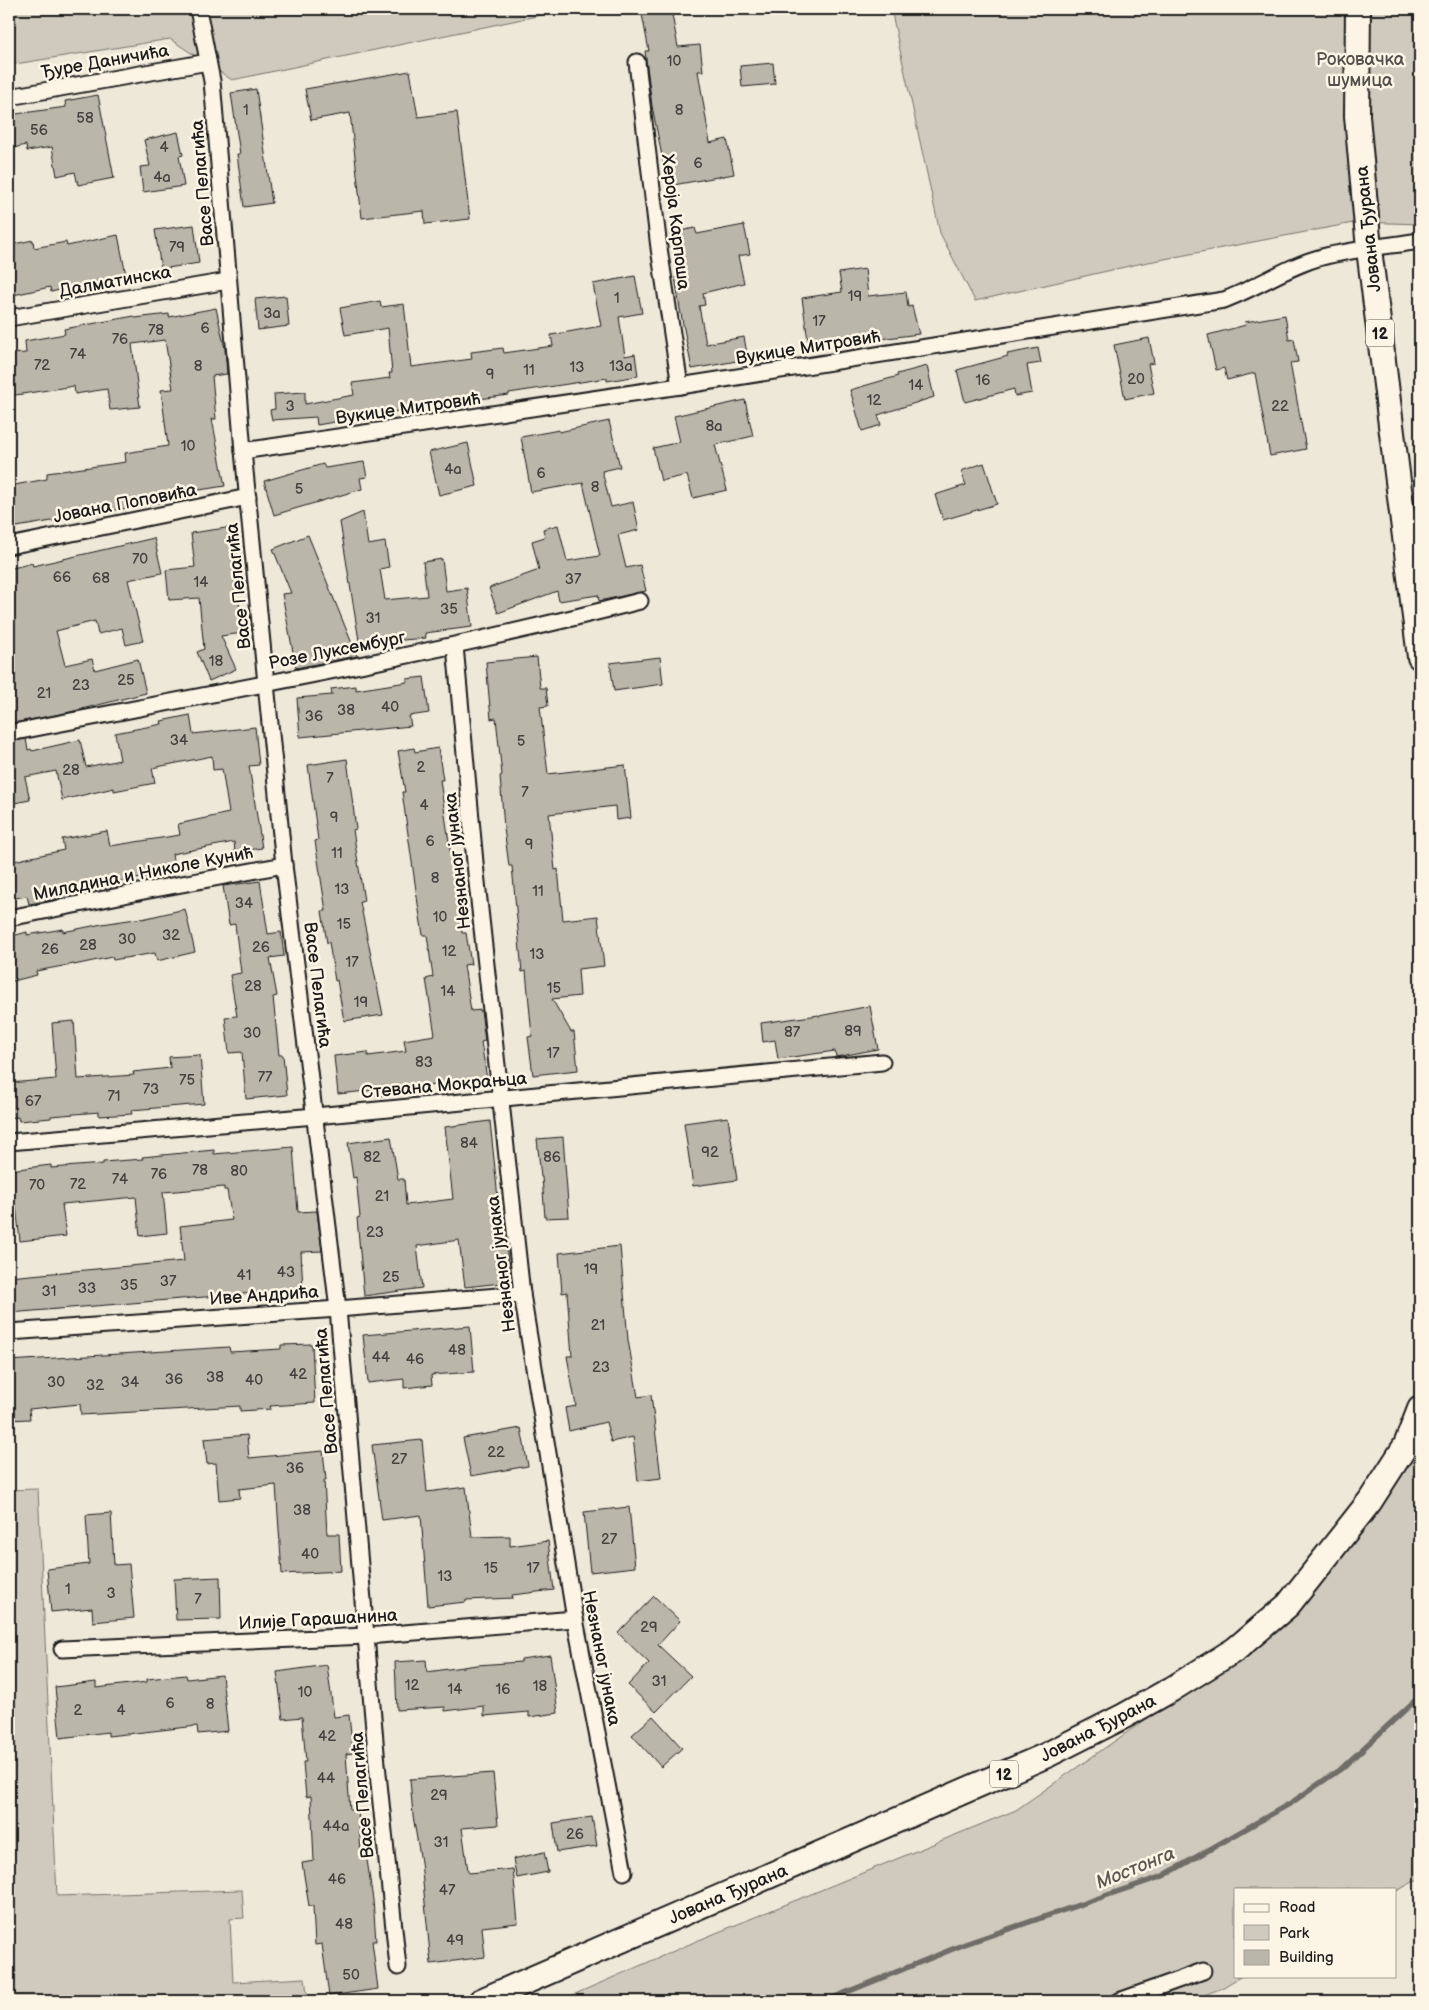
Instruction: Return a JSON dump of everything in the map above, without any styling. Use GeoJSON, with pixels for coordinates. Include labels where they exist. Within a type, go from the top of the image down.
{"type":"FeatureCollection","features":[{"type":"Feature","properties":{"kind":"main road","name":"Јована Ђурана"},"geometry":{"type":"LineString","coordinates":[[1358,9],[1357,116],[1370,249],[1420,657]]}},
{"type":"Feature","properties":{"kind":"main road","name":"Јована Ђурана"},"geometry":{"type":"LineString","coordinates":[[481,2001],[1047,1755],[1124,1716],[1236,1649],[1288,1606],[1370,1500],[1406,1445],[1420,1409]]}},
{"type":"Feature","properties":{"kind":"street","name":"Васе Пелагића"},"geometry":{"type":"LineString","coordinates":[[198,9],[213,91],[228,281],[284,865],[338,1309],[377,1764],[398,1966]]}},
{"type":"Feature","properties":{"kind":"street","name":"Ђуре Даничића"},"geometry":{"type":"LineString","coordinates":[[9,97],[208,62]]}},
{"type":"Feature","properties":{"kind":"street","name":"Хероја Карпоша"},"geometry":{"type":"LineString","coordinates":[[637,62],[660,248],[680,386]]}},
{"type":"Feature","properties":{"kind":"street","name":"Вукице Митровић"},"geometry":{"type":"LineString","coordinates":[[244,451],[680,386],[1224,300],[1321,257],[1420,241]]}},
{"type":"Feature","properties":{"kind":"street","name":"Далматинска"},"geometry":{"type":"LineString","coordinates":[[9,318],[228,281]]}},
{"type":"Feature","properties":{"kind":"street","name":"Јована Поповића"},"geometry":{"type":"LineString","coordinates":[[9,546],[248,497]]}},
{"type":"Feature","properties":{"kind":"street","name":"Розе Луксембург"},"geometry":{"type":"LineString","coordinates":[[9,733],[454,646],[557,623],[640,601]]}},
{"type":"Feature","properties":{"kind":"street","name":"Незнаног јунака"},"geometry":{"type":"LineString","coordinates":[[454,646],[476,873],[522,1294],[575,1619],[624,1872]]}},
{"type":"Feature","properties":{"kind":"street","name":"Миладина и Николе Кунић"},"geometry":{"type":"LineString","coordinates":[[9,918],[144,890],[284,865]]}},
{"type":"Feature","properties":{"kind":"street","name":"Стевана Мокрањца"},"geometry":{"type":"LineString","coordinates":[[9,1142],[502,1099],[882,1062]]}},
{"type":"Feature","properties":{"kind":"street","name":"Иве Андрића"},"geometry":{"type":"LineString","coordinates":[[9,1332],[522,1294]]}},
{"type":"Feature","properties":{"kind":"street","name":"Илије Гарашанина"},"geometry":{"type":"LineString","coordinates":[[62,1649],[367,1636],[575,1619]]}},
{"type":"Feature","properties":{"kind":"street"},"geometry":{"type":"LineString","coordinates":[[1119,2001],[1203,1971]]}},
{"type":"Feature","properties":{"kind":"green space"},"geometry":{"type":"Polygon","coordinates":[[[9,9],[570,9],[232,80],[170,39],[9,65],[9,9]]]}},
{"type":"Feature","properties":{"kind":"green space","name":"Роковачка шумица"},"geometry":{"type":"Polygon","coordinates":[[[891,9],[1420,9],[1420,224],[1358,222],[1138,264],[975,301],[940,233],[891,9]]]}},
{"type":"Feature","properties":{"kind":"green space"},"geometry":{"type":"Polygon","coordinates":[[[1420,1453],[1420,1878],[1396,1891],[1396,1888],[1234,1888],[1234,1978],[1239,1978],[1220,1989],[1188,2001],[559,2001],[699,1940],[1016,1810],[1172,1701],[1288,1611],[1396,1470],[1420,1453]]]}},
{"type":"Feature","properties":{"kind":"green space"},"geometry":{"type":"Polygon","coordinates":[[[38,1489],[57,1896],[242,1890],[244,1918],[230,1919],[233,1982],[305,1978],[308,2001],[9,2001],[9,1490],[38,1489]]]}},
{"type":"Feature","properties":{"kind":"building"},"geometry":{"type":"Polygon","coordinates":[[[641,9],[671,9],[678,47],[700,45],[703,71],[698,71],[710,143],[727,139],[734,174],[668,186],[652,106],[645,51],[649,51],[641,9]]]}},
{"type":"Feature","properties":{"kind":"building"},"geometry":{"type":"Polygon","coordinates":[[[773,63],[775,84],[742,87],[740,66],[773,63]]]}},
{"type":"Feature","properties":{"kind":"building"},"geometry":{"type":"Polygon","coordinates":[[[410,71],[418,117],[457,112],[470,219],[425,224],[424,211],[362,218],[350,113],[311,120],[305,89],[410,71]]]}},
{"type":"Feature","properties":{"kind":"building"},"geometry":{"type":"Polygon","coordinates":[[[256,89],[272,203],[244,207],[237,154],[240,154],[231,93],[256,89]]]}},
{"type":"Feature","properties":{"kind":"building"},"geometry":{"type":"Polygon","coordinates":[[[98,95],[114,178],[78,185],[75,172],[57,176],[52,147],[27,151],[26,145],[9,149],[9,115],[66,107],[65,101],[98,95]]]}},
{"type":"Feature","properties":{"kind":"building"},"geometry":{"type":"Polygon","coordinates":[[[178,132],[183,155],[179,156],[184,186],[143,192],[140,167],[150,166],[144,140],[178,132]]]}},
{"type":"Feature","properties":{"kind":"building"},"geometry":{"type":"Polygon","coordinates":[[[194,225],[199,263],[161,269],[155,230],[194,225]]]}},
{"type":"Feature","properties":{"kind":"building"},"geometry":{"type":"Polygon","coordinates":[[[744,225],[750,254],[738,256],[744,283],[703,293],[705,305],[699,306],[706,344],[744,337],[748,359],[692,369],[680,309],[675,277],[678,277],[670,233],[695,228],[697,234],[744,225]]]}},
{"type":"Feature","properties":{"kind":"building"},"geometry":{"type":"Polygon","coordinates":[[[118,235],[126,275],[51,292],[50,287],[9,296],[9,245],[33,240],[34,248],[66,242],[67,246],[118,235]]]}},
{"type":"Feature","properties":{"kind":"building"},"geometry":{"type":"Polygon","coordinates":[[[865,269],[868,296],[906,292],[908,307],[912,306],[919,334],[809,348],[802,298],[842,292],[839,273],[865,269]]]}},
{"type":"Feature","properties":{"kind":"building"},"geometry":{"type":"Polygon","coordinates":[[[635,276],[642,313],[619,317],[625,356],[635,354],[638,376],[607,381],[607,378],[317,425],[316,417],[272,420],[270,410],[275,409],[274,394],[305,392],[305,404],[354,395],[352,383],[390,378],[389,373],[392,373],[388,328],[345,335],[340,308],[380,301],[381,307],[404,304],[411,367],[472,359],[471,352],[503,348],[504,353],[553,346],[551,335],[601,326],[593,284],[635,276]]]}},
{"type":"Feature","properties":{"kind":"building"},"geometry":{"type":"Polygon","coordinates":[[[286,296],[289,326],[258,330],[255,299],[286,296]]]}},
{"type":"Feature","properties":{"kind":"building"},"geometry":{"type":"Polygon","coordinates":[[[216,308],[225,349],[227,374],[212,376],[216,419],[212,419],[225,486],[167,495],[168,501],[11,528],[9,486],[47,479],[47,473],[126,462],[125,453],[168,446],[161,390],[173,389],[165,340],[132,344],[140,407],[110,410],[107,389],[75,394],[74,386],[9,396],[9,354],[26,353],[25,341],[65,334],[64,329],[134,316],[135,318],[169,314],[169,317],[216,308]]]}},
{"type":"Feature","properties":{"kind":"building"},"geometry":{"type":"Polygon","coordinates":[[[1285,315],[1289,340],[1294,339],[1298,362],[1290,363],[1306,449],[1270,456],[1255,373],[1227,380],[1224,368],[1216,370],[1208,335],[1246,325],[1245,322],[1285,315]]]}},
{"type":"Feature","properties":{"kind":"building"},"geometry":{"type":"Polygon","coordinates":[[[1149,338],[1154,363],[1148,364],[1154,393],[1125,399],[1114,345],[1149,338]]]}},
{"type":"Feature","properties":{"kind":"building"},"geometry":{"type":"Polygon","coordinates":[[[1038,348],[1041,363],[1027,365],[1032,393],[1015,396],[1014,389],[965,402],[957,370],[1008,356],[1007,354],[1038,348]]]}},
{"type":"Feature","properties":{"kind":"building"},"geometry":{"type":"Polygon","coordinates":[[[927,366],[934,397],[878,415],[881,425],[862,431],[850,390],[927,366]]]}},
{"type":"Feature","properties":{"kind":"building"},"geometry":{"type":"Polygon","coordinates":[[[745,400],[753,436],[715,445],[727,490],[693,498],[687,475],[661,481],[653,448],[680,442],[674,416],[745,400]]]}},
{"type":"Feature","properties":{"kind":"building"},"geometry":{"type":"Polygon","coordinates":[[[609,421],[620,467],[602,471],[611,507],[633,502],[639,530],[618,535],[626,568],[640,565],[646,591],[599,601],[598,595],[559,601],[557,591],[498,613],[489,588],[539,570],[532,541],[545,537],[543,529],[558,525],[567,561],[600,556],[583,483],[531,492],[521,437],[559,430],[559,432],[609,421]]]}},
{"type":"Feature","properties":{"kind":"building"},"geometry":{"type":"Polygon","coordinates":[[[468,443],[477,486],[439,495],[429,452],[468,443]]]}},
{"type":"Feature","properties":{"kind":"building"},"geometry":{"type":"Polygon","coordinates":[[[364,462],[367,477],[360,478],[362,489],[274,515],[264,481],[323,464],[325,468],[364,462]]]}},
{"type":"Feature","properties":{"kind":"building"},"geometry":{"type":"Polygon","coordinates":[[[984,463],[997,504],[943,520],[935,495],[966,485],[961,471],[984,463]]]}},
{"type":"Feature","properties":{"kind":"building"},"geometry":{"type":"Polygon","coordinates":[[[363,512],[368,545],[385,542],[389,567],[380,569],[385,600],[427,596],[423,562],[442,559],[446,591],[467,588],[472,627],[425,633],[426,638],[391,641],[360,647],[340,522],[363,512]]]}},
{"type":"Feature","properties":{"kind":"building"},"geometry":{"type":"Polygon","coordinates":[[[233,527],[237,556],[232,556],[236,602],[239,602],[243,633],[221,636],[236,669],[209,681],[197,652],[204,649],[199,598],[169,600],[166,570],[195,567],[191,533],[233,527]]]}},
{"type":"Feature","properties":{"kind":"building"},"geometry":{"type":"Polygon","coordinates":[[[308,535],[357,656],[296,668],[282,594],[291,593],[273,549],[308,535]]]}},
{"type":"Feature","properties":{"kind":"building"},"geometry":{"type":"Polygon","coordinates":[[[154,538],[162,573],[128,580],[143,641],[126,645],[122,628],[98,634],[95,621],[56,631],[65,665],[92,659],[95,670],[138,659],[146,693],[66,713],[9,724],[9,569],[32,563],[33,566],[154,538]]]}},
{"type":"Feature","properties":{"kind":"building"},"geometry":{"type":"Polygon","coordinates":[[[537,657],[540,688],[546,688],[548,706],[540,707],[548,774],[625,765],[631,818],[616,820],[615,806],[549,814],[555,870],[558,869],[563,920],[598,916],[604,966],[578,969],[580,996],[552,999],[571,1032],[574,1032],[578,1070],[533,1075],[528,1037],[532,1036],[526,971],[522,972],[512,866],[509,866],[504,828],[500,776],[502,775],[496,718],[491,719],[486,662],[537,657]]]}},
{"type":"Feature","properties":{"kind":"building"},"geometry":{"type":"Polygon","coordinates":[[[660,657],[663,684],[614,691],[610,663],[660,657]]]}},
{"type":"Feature","properties":{"kind":"building"},"geometry":{"type":"Polygon","coordinates":[[[424,677],[429,713],[409,716],[411,726],[300,737],[297,698],[332,695],[331,689],[356,686],[356,690],[407,682],[407,679],[424,677]]]}},
{"type":"Feature","properties":{"kind":"building"},"geometry":{"type":"Polygon","coordinates":[[[190,715],[193,734],[255,727],[259,765],[249,766],[262,848],[235,852],[234,842],[172,854],[175,873],[116,882],[116,886],[29,904],[27,896],[9,899],[9,862],[64,850],[62,839],[107,831],[110,846],[180,835],[178,824],[229,813],[222,769],[213,770],[212,756],[152,768],[155,783],[114,791],[114,788],[62,800],[56,771],[25,777],[30,800],[9,804],[9,742],[26,739],[28,750],[31,749],[32,751],[80,740],[86,767],[120,760],[115,733],[162,724],[161,721],[190,715]]]}},
{"type":"Feature","properties":{"kind":"building"},"geometry":{"type":"Polygon","coordinates":[[[414,748],[415,752],[438,748],[443,780],[440,780],[462,933],[466,933],[471,964],[464,965],[471,1011],[481,1010],[485,1041],[481,1042],[487,1079],[448,1085],[447,1083],[404,1090],[405,1093],[376,1096],[376,1090],[338,1094],[334,1056],[368,1052],[368,1056],[406,1051],[404,1040],[435,1035],[426,979],[433,977],[427,935],[423,935],[418,904],[402,792],[405,792],[398,751],[414,748]]]}},
{"type":"Feature","properties":{"kind":"building"},"geometry":{"type":"Polygon","coordinates":[[[347,759],[356,829],[353,830],[364,901],[360,902],[383,1015],[344,1021],[322,911],[326,911],[315,841],[318,840],[308,765],[347,759]]]}},
{"type":"Feature","properties":{"kind":"building"},"geometry":{"type":"Polygon","coordinates":[[[260,881],[268,934],[281,932],[284,956],[270,958],[277,996],[273,997],[279,1055],[283,1055],[287,1095],[246,1099],[242,1052],[229,1053],[225,1017],[237,1016],[230,975],[241,973],[235,924],[229,925],[223,886],[260,881]]]}},
{"type":"Feature","properties":{"kind":"building"},"geometry":{"type":"Polygon","coordinates":[[[185,909],[195,952],[157,961],[155,953],[113,960],[112,957],[36,971],[37,975],[9,982],[9,937],[27,932],[27,935],[63,929],[63,932],[102,924],[142,919],[185,909]]]}},
{"type":"Feature","properties":{"kind":"building"},"geometry":{"type":"Polygon","coordinates":[[[870,1006],[878,1049],[836,1057],[835,1051],[778,1059],[775,1040],[763,1042],[761,1023],[819,1016],[870,1006]]]}},
{"type":"Feature","properties":{"kind":"building"},"geometry":{"type":"Polygon","coordinates":[[[74,1021],[78,1079],[134,1075],[133,1072],[170,1068],[169,1057],[200,1055],[204,1104],[131,1110],[132,1114],[99,1116],[99,1112],[19,1121],[18,1117],[9,1118],[9,1083],[56,1079],[52,1023],[74,1021]]]}},
{"type":"Feature","properties":{"kind":"building"},"geometry":{"type":"Polygon","coordinates":[[[728,1117],[737,1180],[693,1186],[684,1123],[728,1117]]]}},
{"type":"Feature","properties":{"kind":"building"},"geometry":{"type":"Polygon","coordinates":[[[490,1121],[499,1208],[504,1244],[506,1244],[510,1282],[465,1287],[459,1240],[417,1246],[422,1288],[364,1296],[357,1218],[360,1217],[356,1177],[353,1178],[348,1143],[391,1137],[398,1179],[404,1179],[406,1205],[453,1199],[445,1127],[490,1121]]]}},
{"type":"Feature","properties":{"kind":"building"},"geometry":{"type":"Polygon","coordinates":[[[563,1137],[569,1217],[545,1218],[537,1139],[563,1137]]]}},
{"type":"Feature","properties":{"kind":"building"},"geometry":{"type":"Polygon","coordinates":[[[293,1147],[298,1212],[317,1211],[322,1251],[301,1252],[303,1289],[9,1313],[9,1277],[184,1261],[180,1226],[232,1220],[227,1190],[224,1190],[224,1187],[163,1192],[167,1233],[140,1236],[136,1197],[62,1204],[66,1236],[20,1241],[16,1206],[9,1207],[9,1170],[51,1165],[51,1168],[103,1164],[103,1162],[143,1159],[142,1157],[214,1150],[214,1154],[293,1147]]]}},
{"type":"Feature","properties":{"kind":"building"},"geometry":{"type":"Polygon","coordinates":[[[620,1246],[628,1340],[638,1397],[651,1395],[661,1478],[638,1481],[633,1437],[611,1442],[606,1422],[569,1431],[565,1408],[576,1406],[567,1356],[572,1356],[567,1292],[562,1293],[559,1253],[620,1246]]]}},
{"type":"Feature","properties":{"kind":"building"},"geometry":{"type":"Polygon","coordinates":[[[470,1326],[474,1372],[431,1375],[432,1385],[404,1388],[404,1379],[368,1383],[363,1335],[470,1326]]]}},
{"type":"Feature","properties":{"kind":"building"},"geometry":{"type":"Polygon","coordinates":[[[312,1344],[315,1403],[270,1406],[271,1409],[240,1411],[240,1406],[81,1415],[80,1404],[29,1409],[30,1419],[9,1420],[9,1361],[229,1347],[230,1352],[281,1349],[281,1345],[312,1344]]]}},
{"type":"Feature","properties":{"kind":"building"},"geometry":{"type":"Polygon","coordinates":[[[521,1428],[528,1466],[471,1476],[463,1438],[521,1428]]]}},
{"type":"Feature","properties":{"kind":"building"},"geometry":{"type":"Polygon","coordinates":[[[247,1435],[249,1458],[323,1451],[326,1480],[324,1480],[327,1534],[339,1534],[341,1571],[282,1574],[276,1485],[239,1489],[240,1498],[219,1500],[216,1463],[207,1464],[204,1439],[247,1435]]]}},
{"type":"Feature","properties":{"kind":"building"},"geometry":{"type":"Polygon","coordinates":[[[422,1440],[427,1492],[466,1487],[472,1537],[510,1536],[510,1546],[548,1541],[554,1590],[512,1595],[513,1598],[466,1600],[466,1602],[428,1606],[421,1515],[382,1520],[372,1445],[422,1440]]]}},
{"type":"Feature","properties":{"kind":"building"},"geometry":{"type":"Polygon","coordinates":[[[629,1507],[635,1567],[590,1572],[584,1512],[629,1507]]]}},
{"type":"Feature","properties":{"kind":"building"},"geometry":{"type":"Polygon","coordinates":[[[111,1513],[114,1565],[129,1564],[134,1618],[93,1622],[92,1608],[51,1612],[47,1569],[89,1564],[86,1515],[111,1513]]]}},
{"type":"Feature","properties":{"kind":"building"},"geometry":{"type":"Polygon","coordinates":[[[220,1577],[221,1619],[176,1620],[174,1579],[220,1577]]]}},
{"type":"Feature","properties":{"kind":"building"},"geometry":{"type":"Polygon","coordinates":[[[654,1596],[680,1621],[658,1645],[691,1676],[656,1712],[628,1685],[649,1663],[618,1633],[654,1596]]]}},
{"type":"Feature","properties":{"kind":"building"},"geometry":{"type":"Polygon","coordinates":[[[550,1655],[558,1713],[529,1717],[529,1712],[484,1716],[484,1706],[445,1711],[445,1707],[397,1710],[395,1662],[426,1660],[427,1672],[477,1665],[521,1662],[521,1659],[550,1655]]]}},
{"type":"Feature","properties":{"kind":"building"},"geometry":{"type":"Polygon","coordinates":[[[327,1665],[334,1717],[349,1715],[353,1753],[346,1754],[350,1810],[358,1809],[361,1853],[366,1853],[373,1900],[376,1941],[372,1941],[378,1989],[329,1996],[322,1944],[315,1945],[313,1906],[309,1906],[302,1863],[314,1861],[311,1796],[306,1797],[303,1762],[306,1762],[302,1717],[283,1719],[277,1672],[327,1665]]]}},
{"type":"Feature","properties":{"kind":"building"},"geometry":{"type":"Polygon","coordinates":[[[186,1675],[187,1679],[222,1675],[228,1731],[198,1734],[197,1726],[108,1736],[108,1732],[60,1738],[55,1687],[96,1682],[96,1688],[147,1682],[147,1679],[186,1675]]]}},
{"type":"Feature","properties":{"kind":"building"},"geometry":{"type":"Polygon","coordinates":[[[653,1716],[682,1748],[661,1767],[632,1735],[653,1716]]]}},
{"type":"Feature","properties":{"kind":"building"},"geometry":{"type":"Polygon","coordinates":[[[493,1773],[498,1825],[462,1828],[468,1871],[469,1873],[513,1869],[518,1923],[482,1927],[485,1957],[431,1964],[421,1862],[413,1816],[410,1779],[493,1773]]]}},
{"type":"Feature","properties":{"kind":"building"},"geometry":{"type":"Polygon","coordinates":[[[592,1817],[597,1846],[557,1852],[553,1823],[592,1817]]]}},
{"type":"Feature","properties":{"kind":"building"},"geometry":{"type":"Polygon","coordinates":[[[544,1852],[548,1872],[517,1878],[513,1859],[544,1852]]]}},
{"type":"Feature","properties":{"kind":"waterway","name":"Мостонга"},"geometry":{"type":"LineString","coordinates":[[825,2001],[965,1944],[1163,1876],[1291,1803],[1342,1768],[1420,1696]]}}]}
